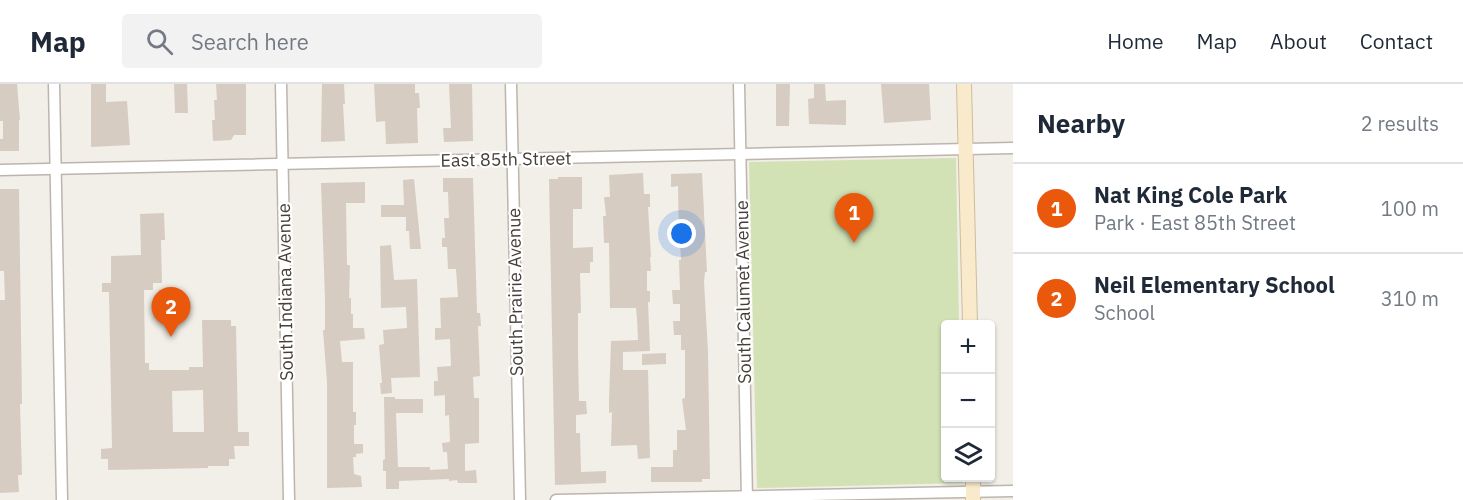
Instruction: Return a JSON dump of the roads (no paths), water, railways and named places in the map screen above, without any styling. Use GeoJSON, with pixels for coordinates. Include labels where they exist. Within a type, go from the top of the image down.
{"type":"FeatureCollection","features":[{"type":"Feature","properties":{"kind":"street"},"geometry":{"type":"LineString","coordinates":[[54,84],[62,500]]}},
{"type":"Feature","properties":{"kind":"street","name":"South Indiana Avenue"},"geometry":{"type":"LineString","coordinates":[[281,84],[289,500]]}},
{"type":"Feature","properties":{"kind":"street","name":"South Prairie Avenue"},"geometry":{"type":"LineString","coordinates":[[511,84],[520,500]]}},
{"type":"Feature","properties":{"kind":"street","name":"South Calumet Avenue"},"geometry":{"type":"LineString","coordinates":[[739,84],[747,498]]}},
{"type":"Feature","properties":{"kind":"street"},"geometry":{"type":"LineString","coordinates":[[964,84],[969,320]]}},
{"type":"Feature","properties":{"kind":"street","name":"East 85th Street"},"geometry":{"type":"LineString","coordinates":[[0,170],[1013,148]]}},
{"type":"Feature","properties":{"kind":"street"},"geometry":{"type":"LineString","coordinates":[[556,500],[973,496],[1013,491]]}},
{"type":"Feature","properties":{"kind":"place","name":"Nat King Cole Park"},"geometry":{"type":"Point","coordinates":[854,243]}},
{"type":"Feature","properties":{"kind":"place","name":"Neil Elementary School"},"geometry":{"type":"Point","coordinates":[171,337]}}]}
